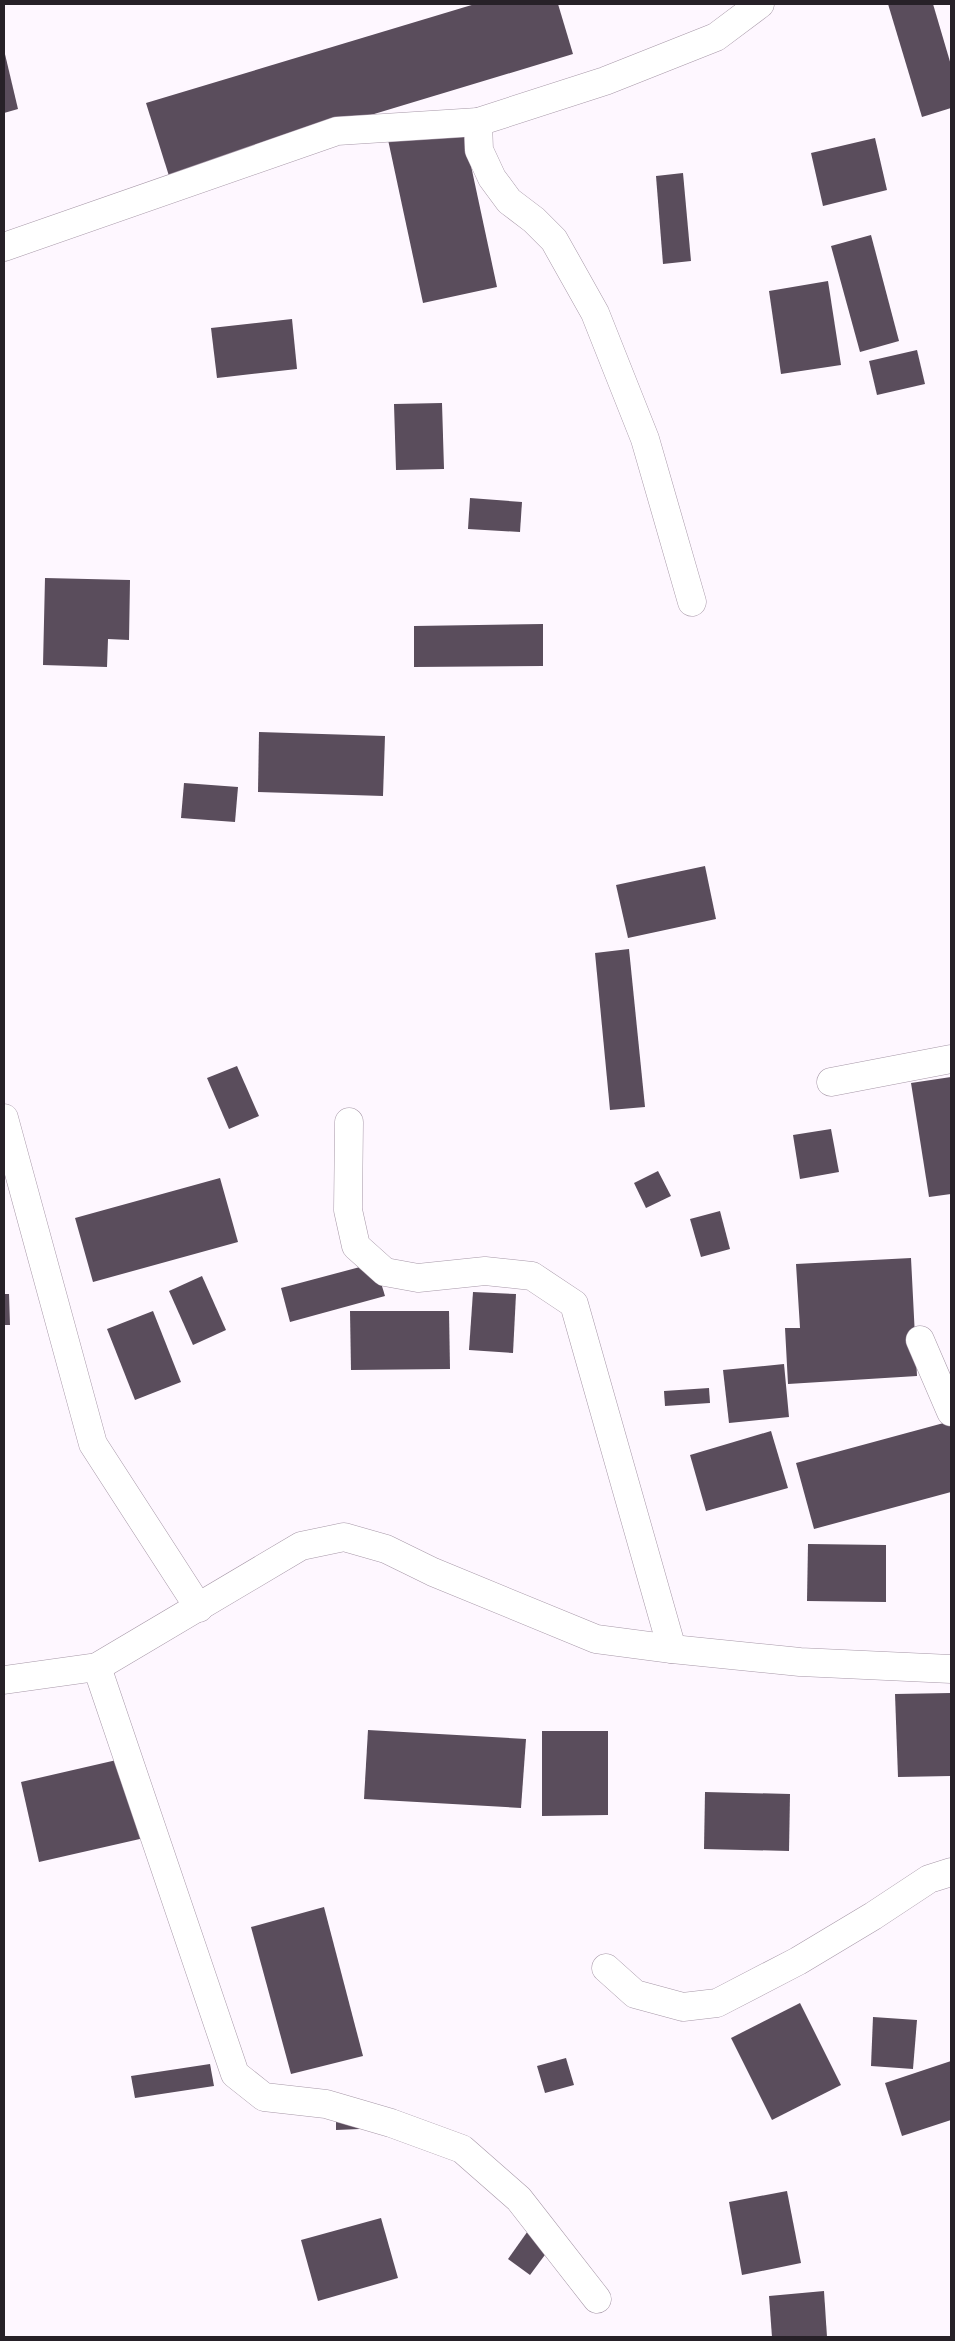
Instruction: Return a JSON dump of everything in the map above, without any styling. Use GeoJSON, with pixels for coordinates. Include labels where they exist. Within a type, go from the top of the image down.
{"type":"FeatureCollection","features":[{"type":"Feature","properties":{"kind":"street"},"geometry":{"type":"LineString","coordinates":[[4,248],[337,131],[478,122],[606,81],[716,37],[760,4]]}},
{"type":"Feature","properties":{"kind":"street"},"geometry":{"type":"LineString","coordinates":[[478,122],[479,150],[492,178],[509,201],[534,220],[554,240],[595,313],[645,439],[692,602]]}},
{"type":"Feature","properties":{"kind":"street"},"geometry":{"type":"LineString","coordinates":[[831,1082],[951,1059]]}},
{"type":"Feature","properties":{"kind":"street"},"geometry":{"type":"LineString","coordinates":[[4,1118],[93,1444],[199,1608]]}},
{"type":"Feature","properties":{"kind":"street"},"geometry":{"type":"LineString","coordinates":[[349,1122],[348,1210],[356,1246],[385,1272],[418,1278],[486,1271],[532,1276],[574,1304],[672,1649]]}},
{"type":"Feature","properties":{"kind":"street"},"geometry":{"type":"LineString","coordinates":[[920,1340],[951,1412]]}},
{"type":"Feature","properties":{"kind":"street"},"geometry":{"type":"LineString","coordinates":[[4,1680],[97,1667],[301,1546],[344,1537],[386,1549],[442,1576],[596,1638],[672,1649],[800,1662],[951,1669]]}},
{"type":"Feature","properties":{"kind":"street"},"geometry":{"type":"LineString","coordinates":[[97,1667],[235,2074],[264,2097],[326,2104],[462,2149],[519,2199],[597,2298]]}},
{"type":"Feature","properties":{"kind":"street"},"geometry":{"type":"LineString","coordinates":[[606,1968],[635,1994],[683,2007],[717,2003],[798,1961],[873,1916],[929,1879],[951,1872]]}},
{"type":"Feature","properties":{"kind":"building"},"geometry":{"type":"Polygon","coordinates":[[[475,4],[558,4],[573,54],[169,176],[146,103],[475,4]]]}},
{"type":"Feature","properties":{"kind":"building"},"geometry":{"type":"Polygon","coordinates":[[[888,4],[933,4],[951,65],[951,108],[922,117],[888,4]]]}},
{"type":"Feature","properties":{"kind":"building"},"geometry":{"type":"Polygon","coordinates":[[[4,50],[18,109],[4,113],[4,50]]]}},
{"type":"Feature","properties":{"kind":"building"},"geometry":{"type":"Polygon","coordinates":[[[461,119],[497,287],[423,303],[387,135],[461,119]]]}},
{"type":"Feature","properties":{"kind":"building"},"geometry":{"type":"Polygon","coordinates":[[[875,138],[887,190],[823,206],[811,153],[875,138]]]}},
{"type":"Feature","properties":{"kind":"building"},"geometry":{"type":"Polygon","coordinates":[[[683,173],[691,261],[663,264],[656,176],[683,173]]]}},
{"type":"Feature","properties":{"kind":"building"},"geometry":{"type":"Polygon","coordinates":[[[871,235],[899,341],[860,352],[831,246],[871,235]]]}},
{"type":"Feature","properties":{"kind":"building"},"geometry":{"type":"Polygon","coordinates":[[[828,281],[841,365],[781,374],[769,291],[828,281]]]}},
{"type":"Feature","properties":{"kind":"building"},"geometry":{"type":"Polygon","coordinates":[[[292,319],[297,369],[217,378],[211,328],[292,319]]]}},
{"type":"Feature","properties":{"kind":"building"},"geometry":{"type":"Polygon","coordinates":[[[917,350],[925,384],[877,395],[869,361],[917,350]]]}},
{"type":"Feature","properties":{"kind":"building"},"geometry":{"type":"Polygon","coordinates":[[[442,403],[444,469],[396,470],[394,404],[442,403]]]}},
{"type":"Feature","properties":{"kind":"building"},"geometry":{"type":"Polygon","coordinates":[[[470,498],[522,502],[520,532],[468,529],[470,498]]]}},
{"type":"Feature","properties":{"kind":"building"},"geometry":{"type":"Polygon","coordinates":[[[45,578],[130,580],[129,640],[108,639],[107,667],[43,665],[45,578]]]}},
{"type":"Feature","properties":{"kind":"building"},"geometry":{"type":"Polygon","coordinates":[[[543,624],[543,666],[414,667],[414,626],[543,624]]]}},
{"type":"Feature","properties":{"kind":"building"},"geometry":{"type":"Polygon","coordinates":[[[259,732],[385,736],[383,796],[258,792],[259,732]]]}},
{"type":"Feature","properties":{"kind":"building"},"geometry":{"type":"Polygon","coordinates":[[[184,783],[238,787],[235,822],[181,818],[184,783]]]}},
{"type":"Feature","properties":{"kind":"building"},"geometry":{"type":"Polygon","coordinates":[[[705,866],[716,919],[628,938],[616,885],[705,866]]]}},
{"type":"Feature","properties":{"kind":"building"},"geometry":{"type":"Polygon","coordinates":[[[629,949],[645,1107],[610,1110],[595,953],[629,949]]]}},
{"type":"Feature","properties":{"kind":"building"},"geometry":{"type":"Polygon","coordinates":[[[237,1066],[259,1116],[229,1129],[207,1078],[237,1066]]]}},
{"type":"Feature","properties":{"kind":"building"},"geometry":{"type":"Polygon","coordinates":[[[951,1077],[951,1194],[929,1197],[911,1083],[951,1077]]]}},
{"type":"Feature","properties":{"kind":"building"},"geometry":{"type":"Polygon","coordinates":[[[831,1129],[839,1172],[800,1179],[793,1135],[831,1129]]]}},
{"type":"Feature","properties":{"kind":"building"},"geometry":{"type":"Polygon","coordinates":[[[658,1171],[671,1196],[646,1208],[634,1183],[658,1171]]]}},
{"type":"Feature","properties":{"kind":"building"},"geometry":{"type":"Polygon","coordinates":[[[220,1178],[238,1242],[93,1282],[75,1218],[220,1178]]]}},
{"type":"Feature","properties":{"kind":"building"},"geometry":{"type":"Polygon","coordinates":[[[720,1211],[730,1249],[701,1257],[690,1219],[720,1211]]]}},
{"type":"Feature","properties":{"kind":"building"},"geometry":{"type":"Polygon","coordinates":[[[911,1258],[917,1376],[788,1384],[785,1328],[800,1328],[796,1264],[911,1258]]]}},
{"type":"Feature","properties":{"kind":"building"},"geometry":{"type":"Polygon","coordinates":[[[375,1263],[385,1296],[290,1322],[281,1288],[375,1263]]]}},
{"type":"Feature","properties":{"kind":"building"},"geometry":{"type":"Polygon","coordinates":[[[202,1276],[226,1330],[193,1345],[169,1291],[202,1276]]]}},
{"type":"Feature","properties":{"kind":"building"},"geometry":{"type":"Polygon","coordinates":[[[473,1292],[516,1294],[513,1353],[469,1350],[473,1292]]]}},
{"type":"Feature","properties":{"kind":"building"},"geometry":{"type":"Polygon","coordinates":[[[4,1294],[9,1294],[10,1325],[4,1325],[4,1294]]]}},
{"type":"Feature","properties":{"kind":"building"},"geometry":{"type":"Polygon","coordinates":[[[153,1311],[181,1382],[135,1400],[107,1329],[153,1311]]]}},
{"type":"Feature","properties":{"kind":"building"},"geometry":{"type":"Polygon","coordinates":[[[350,1311],[449,1311],[450,1369],[351,1370],[350,1311]]]}},
{"type":"Feature","properties":{"kind":"building"},"geometry":{"type":"Polygon","coordinates":[[[784,1364],[789,1417],[729,1423],[723,1370],[784,1364]]]}},
{"type":"Feature","properties":{"kind":"building"},"geometry":{"type":"Polygon","coordinates":[[[709,1388],[710,1403],[665,1406],[664,1391],[709,1388]]]}},
{"type":"Feature","properties":{"kind":"building"},"geometry":{"type":"Polygon","coordinates":[[[951,1421],[951,1492],[814,1529],[796,1463],[951,1421]]]}},
{"type":"Feature","properties":{"kind":"building"},"geometry":{"type":"Polygon","coordinates":[[[771,1431],[788,1488],[706,1511],[690,1455],[771,1431]]]}},
{"type":"Feature","properties":{"kind":"building"},"geometry":{"type":"Polygon","coordinates":[[[808,1544],[886,1545],[886,1602],[807,1601],[808,1544]]]}},
{"type":"Feature","properties":{"kind":"building"},"geometry":{"type":"Polygon","coordinates":[[[951,1693],[951,1776],[898,1777],[895,1694],[951,1693]]]}},
{"type":"Feature","properties":{"kind":"building"},"geometry":{"type":"Polygon","coordinates":[[[368,1730],[526,1739],[521,1808],[364,1799],[368,1730]]]}},
{"type":"Feature","properties":{"kind":"building"},"geometry":{"type":"Polygon","coordinates":[[[542,1731],[608,1731],[608,1815],[542,1816],[542,1731]]]}},
{"type":"Feature","properties":{"kind":"building"},"geometry":{"type":"Polygon","coordinates":[[[134,1756],[153,1836],[39,1862],[21,1782],[134,1756]]]}},
{"type":"Feature","properties":{"kind":"building"},"geometry":{"type":"Polygon","coordinates":[[[705,1792],[790,1794],[789,1851],[704,1849],[705,1792]]]}},
{"type":"Feature","properties":{"kind":"building"},"geometry":{"type":"Polygon","coordinates":[[[324,1907],[363,2056],[291,2074],[251,1927],[324,1907]]]}},
{"type":"Feature","properties":{"kind":"building"},"geometry":{"type":"Polygon","coordinates":[[[800,2003],[841,2085],[772,2120],[731,2038],[800,2003]]]}},
{"type":"Feature","properties":{"kind":"building"},"geometry":{"type":"Polygon","coordinates":[[[873,2017],[917,2020],[913,2069],[871,2066],[873,2017]]]}},
{"type":"Feature","properties":{"kind":"building"},"geometry":{"type":"Polygon","coordinates":[[[566,2058],[574,2085],[545,2093],[537,2066],[566,2058]]]}},
{"type":"Feature","properties":{"kind":"building"},"geometry":{"type":"Polygon","coordinates":[[[951,2061],[951,2120],[902,2136],[885,2083],[951,2061]]]}},
{"type":"Feature","properties":{"kind":"building"},"geometry":{"type":"Polygon","coordinates":[[[210,2064],[214,2086],[135,2098],[131,2076],[210,2064]]]}},
{"type":"Feature","properties":{"kind":"building"},"geometry":{"type":"Polygon","coordinates":[[[336,2104],[360,2104],[360,2129],[336,2130],[336,2104]]]}},
{"type":"Feature","properties":{"kind":"building"},"geometry":{"type":"Polygon","coordinates":[[[787,2191],[801,2263],[742,2275],[729,2202],[787,2191]]]}},
{"type":"Feature","properties":{"kind":"building"},"geometry":{"type":"Polygon","coordinates":[[[381,2218],[398,2278],[318,2301],[301,2240],[381,2218]]]}},
{"type":"Feature","properties":{"kind":"building"},"geometry":{"type":"Polygon","coordinates":[[[530,2228],[553,2244],[530,2275],[508,2259],[530,2228]]]}},
{"type":"Feature","properties":{"kind":"building"},"geometry":{"type":"Polygon","coordinates":[[[824,2291],[827,2337],[772,2337],[769,2296],[824,2291]]]}}]}
